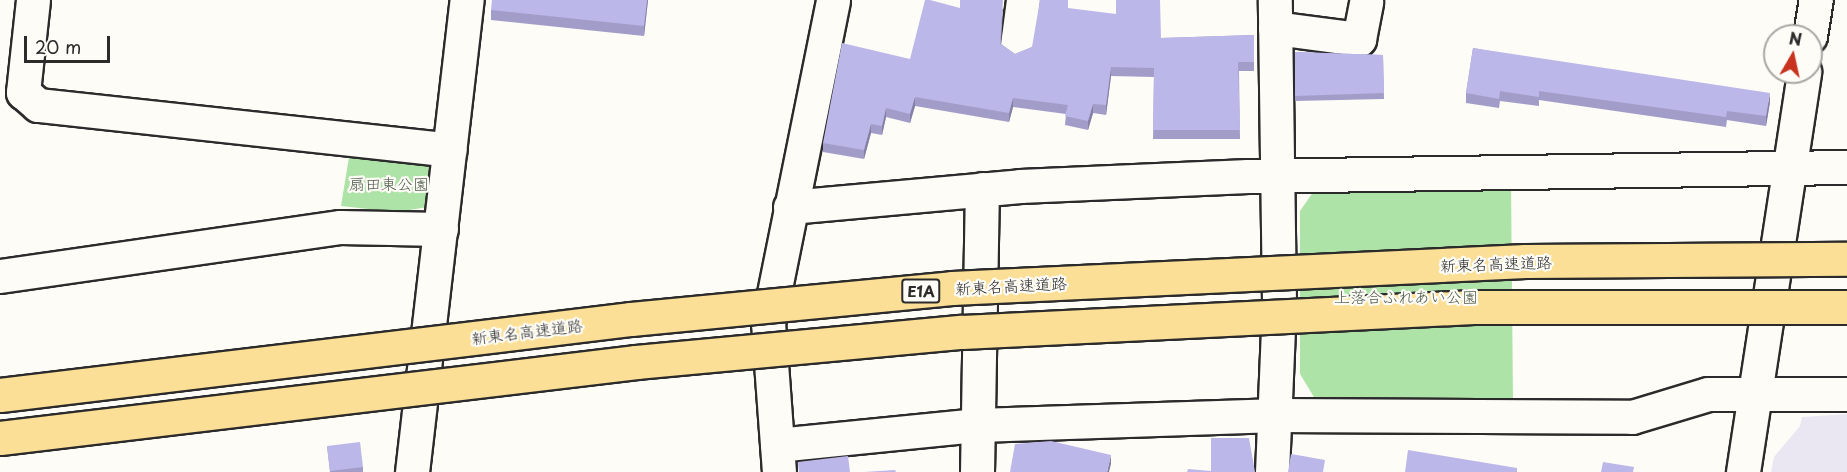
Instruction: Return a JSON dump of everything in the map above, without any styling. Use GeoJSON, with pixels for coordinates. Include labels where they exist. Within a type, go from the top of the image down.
{"type":"FeatureCollection","features":[{"type":"Feature","properties":{"kind":"highway","name":"新東名高速道路"},"geometry":{"type":"LineString","coordinates":[[0,395],[631,319],[952,288],[1525,261],[1847,260]]}},
{"type":"Feature","properties":{"kind":"highway"},"geometry":{"type":"LineString","coordinates":[[0,438],[636,362],[962,332],[1473,307],[1847,307]]}},
{"type":"Feature","properties":{"kind":"highway"},"geometry":{"type":"LineString","coordinates":[[1473,307],[1636,319],[1847,322]]}},
{"type":"Feature","properties":{"kind":"street"},"geometry":{"type":"LineString","coordinates":[[33,0],[23,92],[38,105],[450,150]]}},
{"type":"Feature","properties":{"kind":"street"},"geometry":{"type":"LineString","coordinates":[[412,472],[466,0]]}},
{"type":"Feature","properties":{"kind":"street"},"geometry":{"type":"LineString","coordinates":[[832,0],[768,323],[778,458],[978,425],[1274,415],[1632,417],[1708,394],[1847,394]]}},
{"type":"Feature","properties":{"kind":"street"},"geometry":{"type":"LineString","coordinates":[[1017,45],[1023,0]]}},
{"type":"Feature","properties":{"kind":"street"},"geometry":{"type":"LineString","coordinates":[[1812,24],[1816,0]]}},
{"type":"Feature","properties":{"kind":"street"},"geometry":{"type":"LineString","coordinates":[[1272,472],[1279,302],[1275,175],[1275,14],[1359,39],[1366,2]]}},
{"type":"Feature","properties":{"kind":"street"},"geometry":{"type":"LineString","coordinates":[[1743,472],[1802,84]]}},
{"type":"Feature","properties":{"kind":"street"},"geometry":{"type":"LineString","coordinates":[[790,207],[982,189],[1275,175],[1847,167]]}},
{"type":"Feature","properties":{"kind":"street"},"geometry":{"type":"LineString","coordinates":[[976,472],[982,189]]}},
{"type":"Feature","properties":{"kind":"street"},"geometry":{"type":"LineString","coordinates":[[0,276],[340,227],[441,229]]}},
{"type":"Feature","properties":{"kind":"shaded area"},"geometry":{"type":"Polygon","coordinates":[[[1847,414],[1847,472],[1771,472],[1774,457],[1800,426],[1802,417],[1847,414]]]}},
{"type":"Feature","properties":{"kind":"green space","name":"扇田東公園"},"geometry":{"type":"Polygon","coordinates":[[[350,151],[426,159],[434,168],[428,207],[396,212],[341,206],[350,151]]]}},
{"type":"Feature","properties":{"kind":"green space","name":"上落合ふれあい公園"},"geometry":{"type":"Polygon","coordinates":[[[1511,180],[1513,403],[1317,402],[1300,374],[1300,211],[1318,185],[1511,180]]]}},
{"type":"Feature","properties":{"kind":"building"},"geometry":{"type":"Polygon","coordinates":[[[492,0],[647,0],[644,26],[491,10],[492,0]]]}},
{"type":"Feature","properties":{"kind":"building"},"geometry":{"type":"Polygon","coordinates":[[[925,0],[960,8],[960,0],[1003,0],[1000,44],[1015,54],[1032,47],[1040,0],[1068,0],[1068,8],[1116,14],[1116,0],[1160,0],[1161,38],[1254,35],[1254,62],[1238,62],[1240,130],[1153,130],[1154,68],[1111,67],[1106,105],[1093,104],[1088,121],[1065,116],[1068,105],[1013,98],[1009,113],[915,97],[910,114],[886,108],[882,126],[871,124],[864,150],[823,143],[842,43],[910,59],[925,0]]]}},
{"type":"Feature","properties":{"kind":"building"},"geometry":{"type":"Polygon","coordinates":[[[1473,48],[1770,93],[1766,116],[1727,111],[1726,117],[1539,91],[1539,97],[1500,91],[1499,99],[1466,93],[1473,48]]]}},
{"type":"Feature","properties":{"kind":"building"},"geometry":{"type":"Polygon","coordinates":[[[1295,52],[1383,55],[1384,93],[1295,96],[1295,52]]]}},
{"type":"Feature","properties":{"kind":"building"},"geometry":{"type":"Polygon","coordinates":[[[1211,438],[1249,438],[1255,472],[1187,472],[1188,469],[1211,471],[1211,438]]]}},
{"type":"Feature","properties":{"kind":"building"},"geometry":{"type":"Polygon","coordinates":[[[1051,441],[1111,455],[1107,472],[1010,472],[1015,444],[1051,441]]]}},
{"type":"Feature","properties":{"kind":"building"},"geometry":{"type":"Polygon","coordinates":[[[360,442],[363,467],[330,471],[327,446],[360,442]]]}},
{"type":"Feature","properties":{"kind":"building"},"geometry":{"type":"Polygon","coordinates":[[[1408,450],[1517,468],[1517,472],[1405,472],[1408,450]]]}},
{"type":"Feature","properties":{"kind":"building"},"geometry":{"type":"Polygon","coordinates":[[[1291,454],[1325,460],[1323,472],[1288,472],[1291,454]]]}},
{"type":"Feature","properties":{"kind":"building"},"geometry":{"type":"Polygon","coordinates":[[[848,456],[850,472],[799,472],[798,462],[848,456]]]}},
{"type":"Feature","properties":{"kind":"building"},"geometry":{"type":"Polygon","coordinates":[[[1603,462],[1634,467],[1633,472],[1601,472],[1603,462]]]}},
{"type":"Feature","properties":{"kind":"building"},"geometry":{"type":"Polygon","coordinates":[[[895,470],[896,472],[864,472],[895,470]]]}}]}
